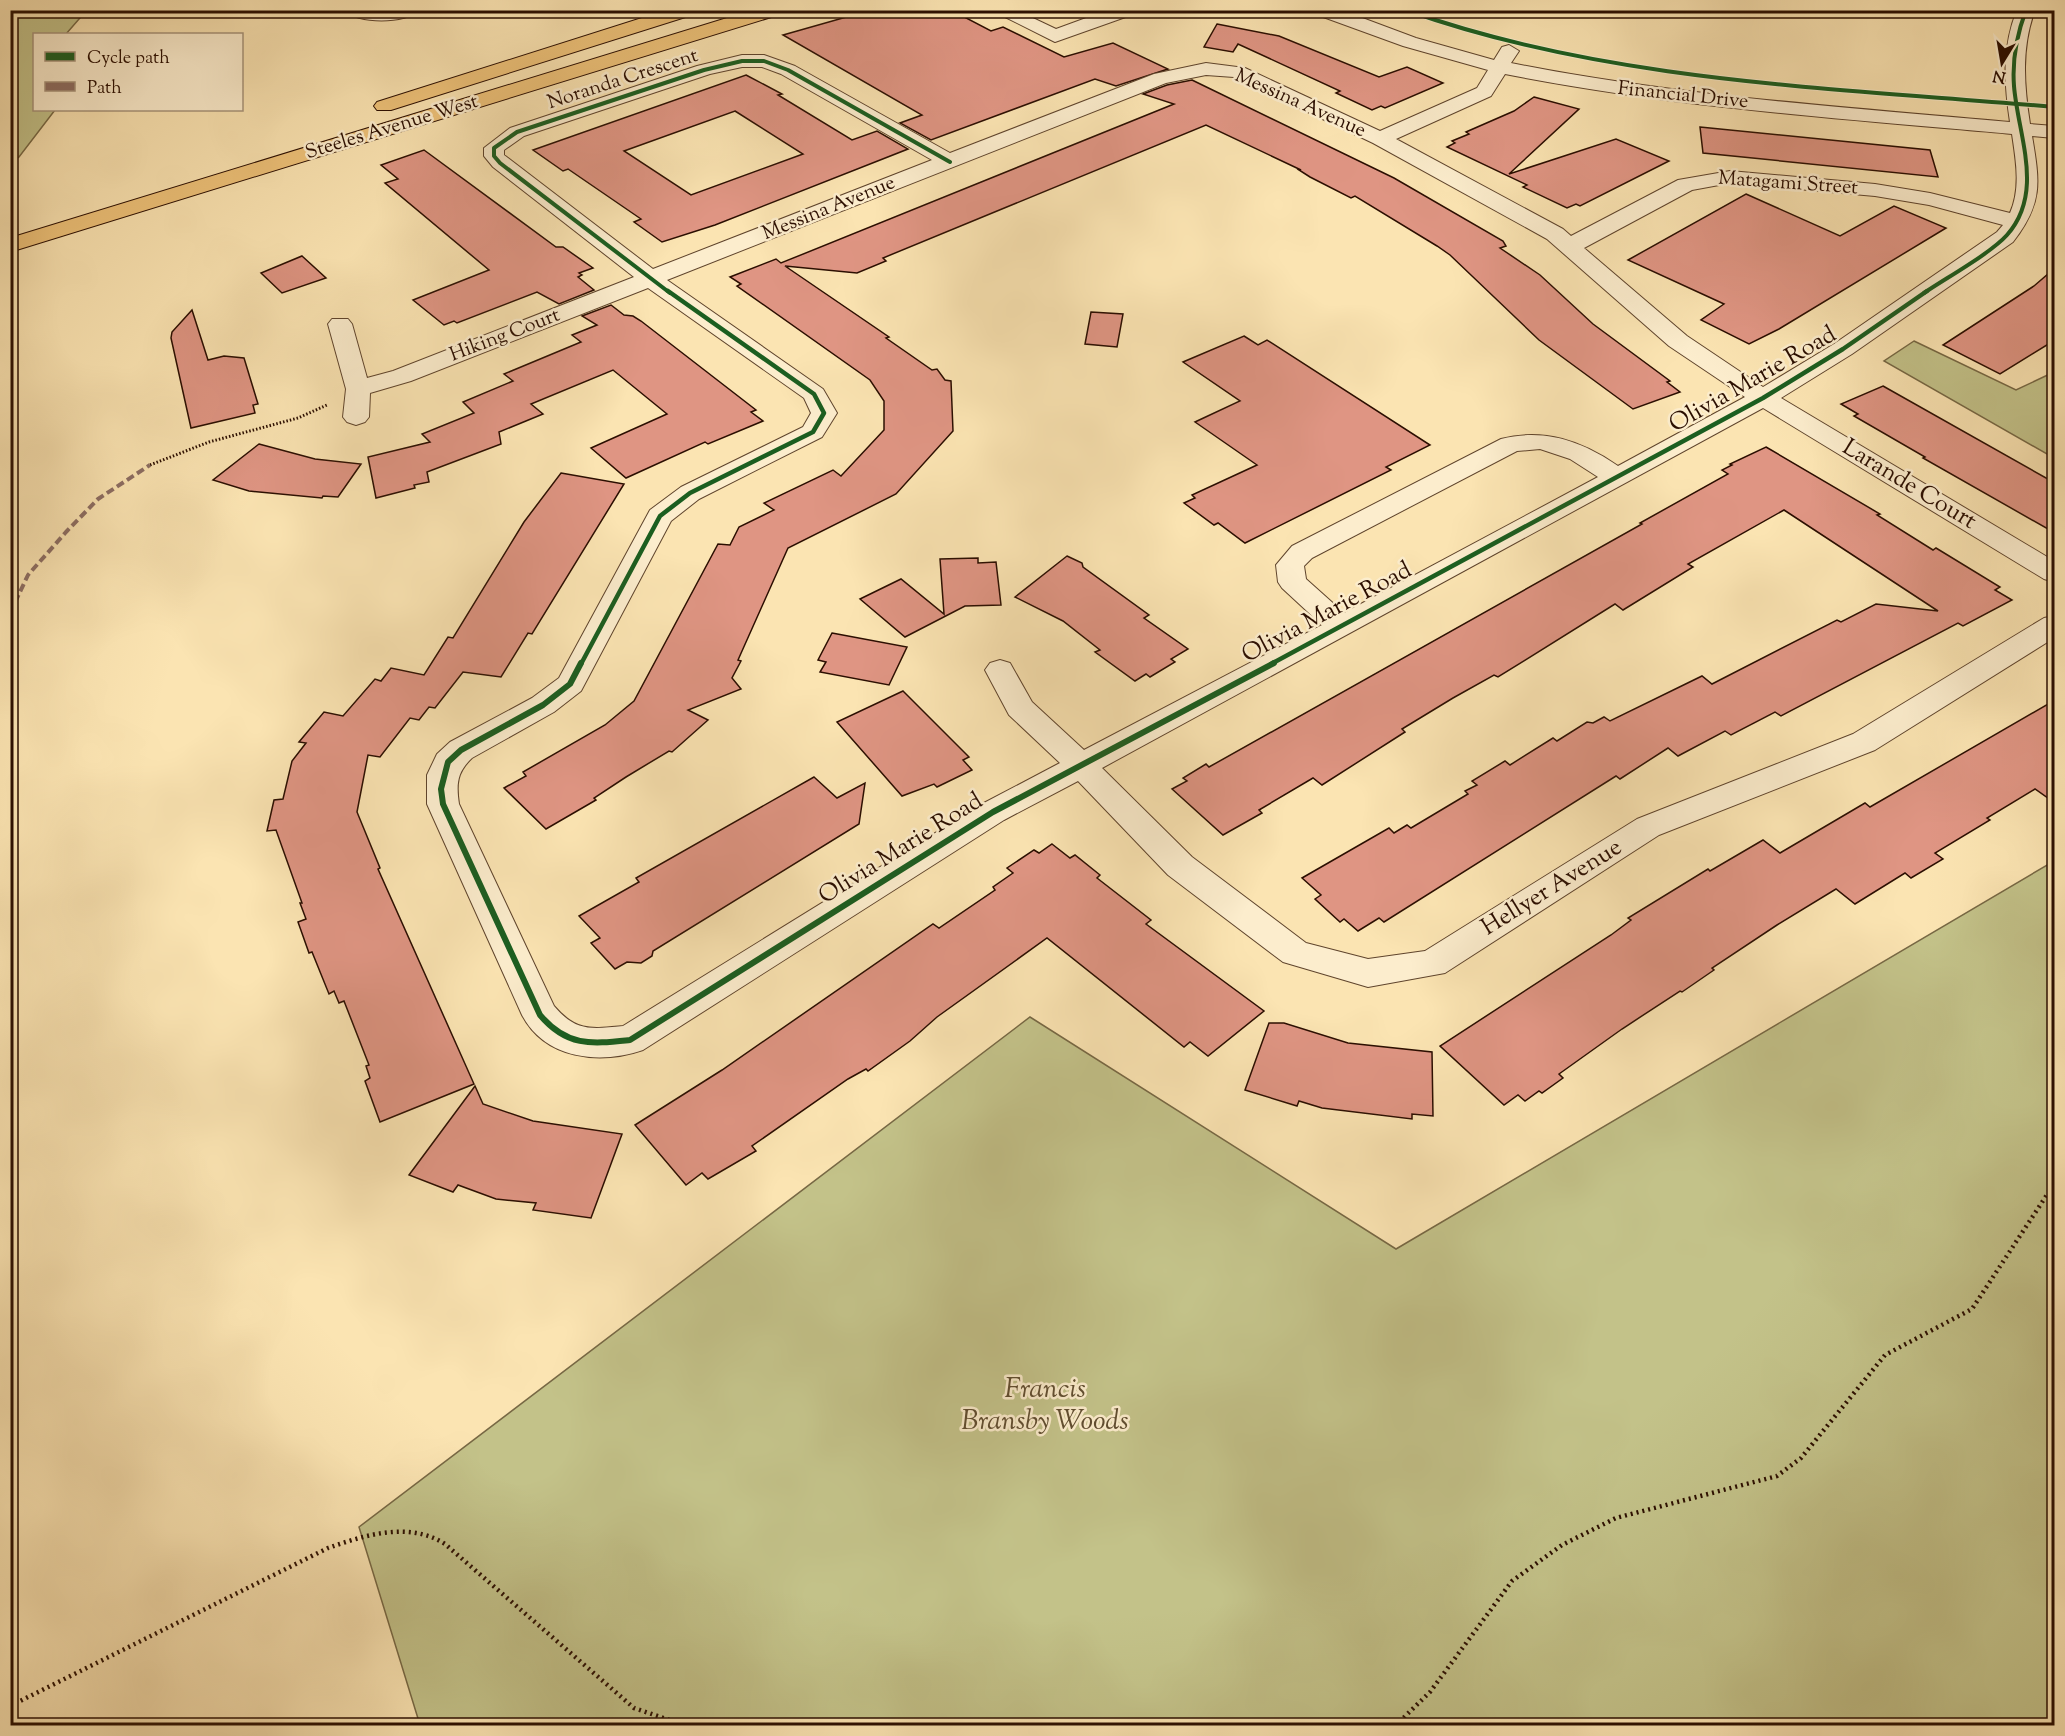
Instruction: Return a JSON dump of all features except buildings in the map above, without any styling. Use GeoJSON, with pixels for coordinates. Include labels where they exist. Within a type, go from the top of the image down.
{"type":"FeatureCollection","features":[{"type":"Feature","properties":{"kind":"main road","name":"Steeles Avenue West"},"geometry":{"type":"LineString","coordinates":[[370,111],[688,10]]}},
{"type":"Feature","properties":{"kind":"main road","name":"Steeles Avenue West"},"geometry":{"type":"LineString","coordinates":[[10,245],[774,10]]}},
{"type":"Feature","properties":{"kind":"main road"},"geometry":{"type":"LineString","coordinates":[[372,134],[394,113],[391,104]]}},
{"type":"Feature","properties":{"kind":"main road"},"geometry":{"type":"LineString","coordinates":[[10,224],[232,155]]}},
{"type":"Feature","properties":{"kind":"street"},"geometry":{"type":"LineString","coordinates":[[353,10],[377,14],[396,14],[410,10]]}},
{"type":"Feature","properties":{"kind":"street"},"geometry":{"type":"LineString","coordinates":[[1000,10],[1055,36],[1127,10]]}},
{"type":"Feature","properties":{"kind":"street"},"geometry":{"type":"LineString","coordinates":[[1022,21],[1052,10]]}},
{"type":"Feature","properties":{"kind":"street","name":"Financial Drive"},"geometry":{"type":"LineString","coordinates":[[1322,10],[1413,44],[1504,59],[2019,121],[2055,132]]}},
{"type":"Feature","properties":{"kind":"street","name":"Olivia Marie Road"},"geometry":{"type":"LineString","coordinates":[[651,279],[814,394],[824,412],[813,432],[690,493],[660,516],[570,684],[543,705],[461,750],[448,762],[441,789],[443,804],[540,1015],[551,1030],[572,1041],[597,1043],[630,1040],[993,812],[1341,627],[1763,398],[1843,349],[1942,282],[2005,237],[2017,222],[2027,198],[2027,166],[2014,85],[2017,33],[2026,10]]}},
{"type":"Feature","properties":{"kind":"street","name":"Financial Drive"},"geometry":{"type":"LineString","coordinates":[[1390,14],[1504,59]]}},
{"type":"Feature","properties":{"kind":"street"},"geometry":{"type":"LineString","coordinates":[[1380,139],[1484,92],[1504,59]]}},
{"type":"Feature","properties":{"kind":"street","name":"Noranda Crescent"},"geometry":{"type":"LineString","coordinates":[[651,279],[500,163],[494,156],[494,148],[517,132],[704,70],[742,61],[764,61],[788,70],[950,162]]}},
{"type":"Feature","properties":{"kind":"street","name":"Messina Avenue"},"geometry":{"type":"LineString","coordinates":[[651,279],[1161,78],[1206,69],[1238,72],[1380,139],[1555,234],[1678,341],[1763,398]]}},
{"type":"Feature","properties":{"kind":"street","name":"Financial Drive"},"geometry":{"type":"LineString","coordinates":[[2019,121],[2055,116]]}},
{"type":"Feature","properties":{"kind":"street","name":"Matagami Street"},"geometry":{"type":"LineString","coordinates":[[1570,246],[1686,185],[1730,177],[1875,190],[1930,199],[2017,222]]}},
{"type":"Feature","properties":{"kind":"street","name":"Hiking Court"},"geometry":{"type":"LineString","coordinates":[[358,389],[402,376],[651,279]]}},
{"type":"Feature","properties":{"kind":"street"},"geometry":{"type":"LineString","coordinates":[[340,324],[358,389],[356,417]]}},
{"type":"Feature","properties":{"kind":"street","name":"Larande Court"},"geometry":{"type":"LineString","coordinates":[[1763,398],[2055,573]]}},
{"type":"Feature","properties":{"kind":"street"},"geometry":{"type":"LineString","coordinates":[[1341,627],[1292,582],[1290,566],[1302,552],[1510,444],[1538,441],[1567,446],[1587,456],[1616,477]]}},
{"type":"Feature","properties":{"kind":"street","name":"Hellyer Avenue"},"geometry":{"type":"LineString","coordinates":[[1000,670],[1020,708],[1081,765],[1180,866],[1295,953],[1368,973],[1433,963],[1648,827],[1864,742],[2055,625]]}},
{"type":"Feature","properties":{"kind":"path"},"geometry":{"type":"LineString","coordinates":[[150,465],[209,442],[298,418],[358,389]]}},
{"type":"Feature","properties":{"kind":"path"},"geometry":{"type":"LineString","coordinates":[[1395,1725],[1430,1692],[1512,1581],[1562,1545],[1616,1518],[1777,1476],[1801,1458],[1885,1355],[1944,1326],[1972,1309],[2055,1184]]}},
{"type":"Feature","properties":{"kind":"path"},"geometry":{"type":"LineString","coordinates":[[10,1706],[328,1548],[367,1533],[404,1531],[438,1540],[465,1560],[634,1708],[687,1725]]}},
{"type":"Feature","properties":{"kind":"green space"},"geometry":{"type":"Polygon","coordinates":[[[11,10],[86,11],[67,33],[33,33],[33,111],[54,111],[19,157],[11,163],[11,10]]]}},
{"type":"Feature","properties":{"kind":"green space"},"geometry":{"type":"Polygon","coordinates":[[[1914,341],[2016,390],[2054,372],[2054,458],[1884,361],[1914,341]]]}},
{"type":"Feature","properties":{"kind":"green space","name":"Francis Bransby Woods"},"geometry":{"type":"Polygon","coordinates":[[[2054,861],[2054,1725],[420,1725],[359,1527],[1030,1017],[1396,1249],[2054,861]]]}},
{"type":"Feature","properties":{"kind":"marked path"},"geometry":{"type":"LineString","coordinates":[[10,613],[28,575],[66,532],[98,499],[150,465]]}},
{"type":"Feature","properties":{"kind":"cycle path"},"geometry":{"type":"LineString","coordinates":[[1406,10],[1441,23],[1512,43],[1657,70],[2054,107]]}},
{"type":"Feature","properties":{"kind":"cycle path"},"geometry":{"type":"LineString","coordinates":[[950,162],[788,70],[764,61],[742,61],[704,70],[517,132],[494,148],[494,156],[500,163],[651,279],[814,394],[824,413],[813,432],[690,493],[660,516],[570,684],[543,705],[461,750],[448,762],[441,789],[443,804],[540,1015],[549,1026],[569,1039],[591,1043],[630,1040],[993,812],[1341,627],[1763,398],[1843,349],[2005,237],[2017,222],[2027,198],[2027,166],[2014,85],[2017,33],[2026,10]]}}]}
